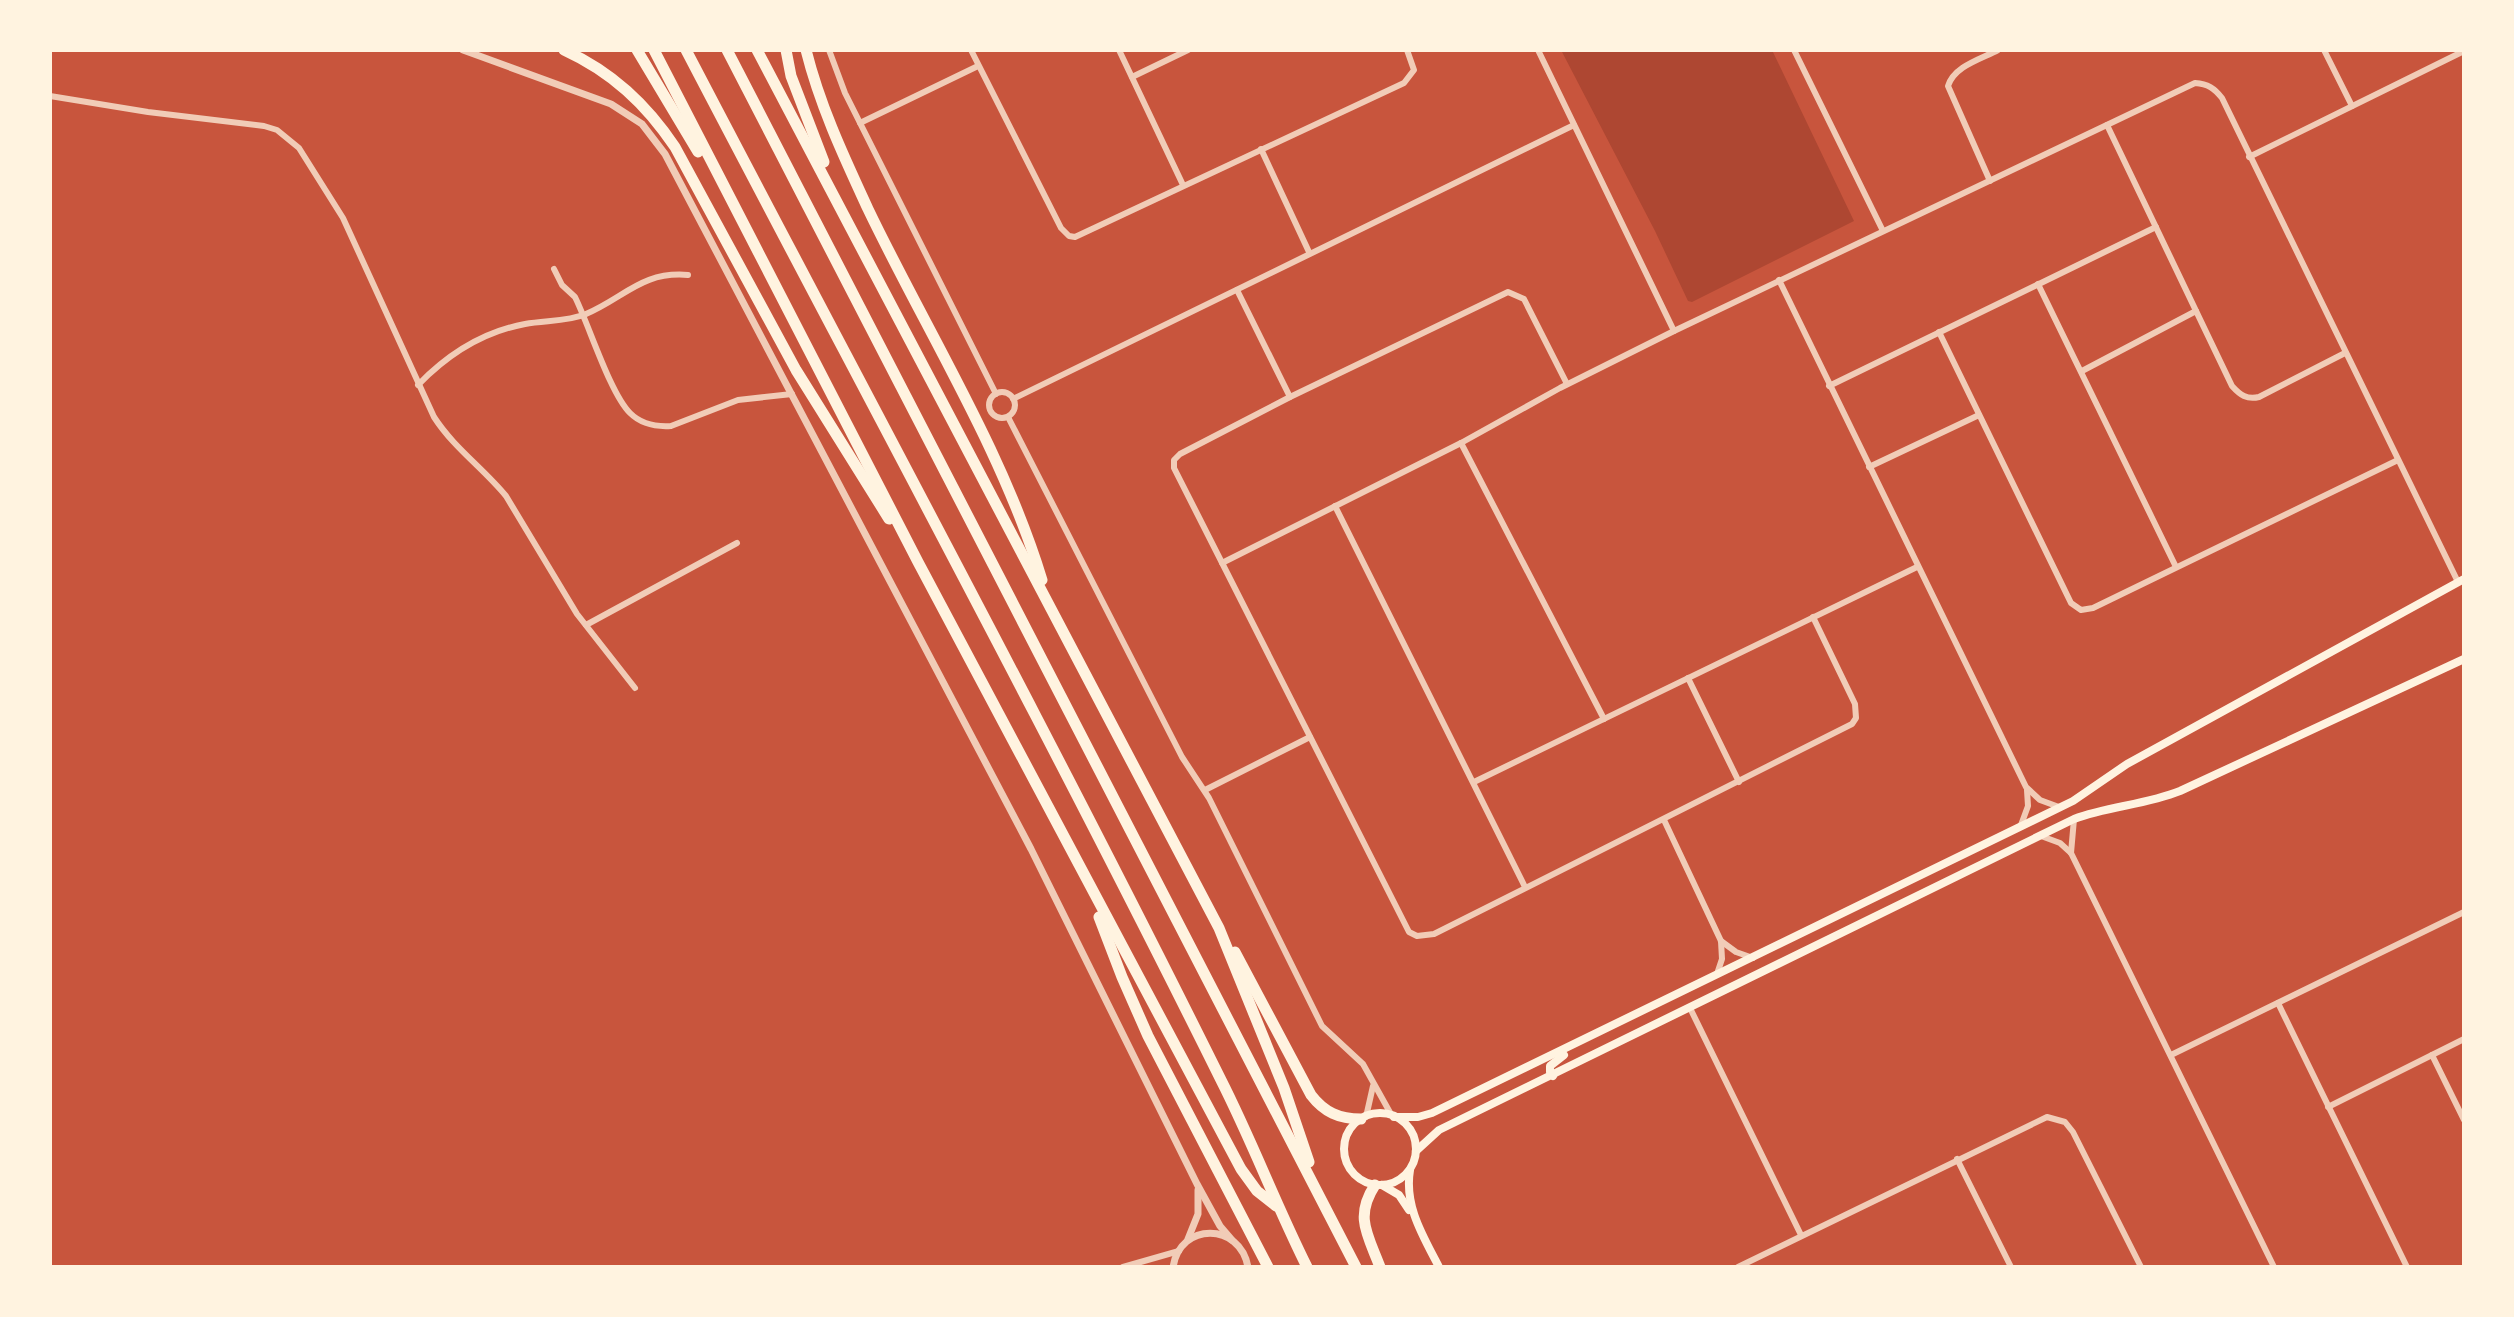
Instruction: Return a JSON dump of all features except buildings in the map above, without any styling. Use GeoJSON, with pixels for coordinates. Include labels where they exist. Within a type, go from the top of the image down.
{"type":"FeatureCollection","features":[{"type":"Feature","properties":{"kind":"highway"},"geometry":{"type":"LineString","coordinates":[[564,50],[616,81],[658,122],[675,147],[796,370],[918,562]]}},
{"type":"Feature","properties":{"kind":"highway"},"geometry":{"type":"LineString","coordinates":[[637,50],[696,148],[723,186]]}},
{"type":"Feature","properties":{"kind":"highway"},"geometry":{"type":"LineString","coordinates":[[654,50],[918,562],[1241,1169],[1257,1191],[1278,1208]]}},
{"type":"Feature","properties":{"kind":"highway"},"geometry":{"type":"LineString","coordinates":[[686,50],[1142,923],[1224,1084],[1307,1267]]}},
{"type":"Feature","properties":{"kind":"highway"},"geometry":{"type":"LineString","coordinates":[[727,50],[1356,1267]]}},
{"type":"Feature","properties":{"kind":"highway"},"geometry":{"type":"LineString","coordinates":[[757,50],[1000,517],[1047,599],[1219,928],[1253,983],[1311,1095],[1327,1111],[1349,1119],[1363,1118]]}},
{"type":"Feature","properties":{"kind":"highway"},"geometry":{"type":"LineString","coordinates":[[786,50],[791,76],[841,207]]}},
{"type":"Feature","properties":{"kind":"highway"},"geometry":{"type":"LineString","coordinates":[[806,50],[818,94],[854,178],[999,469],[1034,555],[1047,599]]}},
{"type":"Feature","properties":{"kind":"highway"},"geometry":{"type":"LineString","coordinates":[[1089,886],[1114,957],[1148,1036],[1268,1267]]}},
{"type":"Feature","properties":{"kind":"highway"},"geometry":{"type":"LineString","coordinates":[[1219,928],[1284,1088],[1317,1189]]}},
{"type":"Feature","properties":{"kind":"highway"},"geometry":{"type":"LineString","coordinates":[[1378,1185],[1364,1204],[1363,1220],[1380,1267]]}},
{"type":"Feature","properties":{"kind":"main road"},"geometry":{"type":"LineString","coordinates":[[1439,1267],[1401,1198],[1355,1176],[1345,1157],[1347,1136],[1363,1118],[1379,1114],[1412,1117],[1432,1113],[1753,958],[2087,793],[2127,764],[2461,580]]}},
{"type":"Feature","properties":{"kind":"main road"},"geometry":{"type":"LineString","coordinates":[[1418,1225],[1408,1191],[1410,1168],[1416,1151],[1439,1130],[2074,819],[2151,802],[2180,791],[2464,659]]}},
{"type":"Feature","properties":{"kind":"main road"},"geometry":{"type":"LineString","coordinates":[[1553,1076],[1550,1066],[1577,1044]]}},
{"type":"Feature","properties":{"kind":"main road"},"geometry":{"type":"LineString","coordinates":[[1393,1116],[1408,1127],[1416,1151]]}},
{"type":"Feature","properties":{"kind":"main road"},"geometry":{"type":"LineString","coordinates":[[1378,1185],[1393,1183],[1410,1168]]}},
{"type":"Feature","properties":{"kind":"street"},"geometry":{"type":"LineString","coordinates":[[463,50],[611,104],[642,124],[665,154],[1031,849],[1197,1184],[1220,1226],[1241,1248],[1248,1267]]}},
{"type":"Feature","properties":{"kind":"street"},"geometry":{"type":"LineString","coordinates":[[829,50],[860,123],[996,394]]}},
{"type":"Feature","properties":{"kind":"street"},"geometry":{"type":"LineString","coordinates":[[971,50],[1061,228],[1069,236],[1080,236],[1404,83],[1414,70],[1407,50]]}},
{"type":"Feature","properties":{"kind":"street"},"geometry":{"type":"LineString","coordinates":[[1119,50],[1183,185]]}},
{"type":"Feature","properties":{"kind":"street"},"geometry":{"type":"LineString","coordinates":[[1132,77],[1188,50]]}},
{"type":"Feature","properties":{"kind":"street"},"geometry":{"type":"LineString","coordinates":[[1538,50],[1674,331]]}},
{"type":"Feature","properties":{"kind":"street"},"geometry":{"type":"LineString","coordinates":[[1794,50],[1882,229]]}},
{"type":"Feature","properties":{"kind":"street"},"geometry":{"type":"LineString","coordinates":[[1990,181],[1948,86],[1961,69],[1998,50]]}},
{"type":"Feature","properties":{"kind":"street"},"geometry":{"type":"LineString","coordinates":[[2324,50],[2352,106]]}},
{"type":"Feature","properties":{"kind":"street"},"geometry":{"type":"LineString","coordinates":[[2249,157],[2464,51]]}},
{"type":"Feature","properties":{"kind":"street"},"geometry":{"type":"LineString","coordinates":[[860,123],[978,66]]}},
{"type":"Feature","properties":{"kind":"street"},"geometry":{"type":"LineString","coordinates":[[1222,563],[1674,331],[1882,229],[2195,83],[2206,84],[2222,98],[2398,460],[2461,580]]}},
{"type":"Feature","properties":{"kind":"street"},"geometry":{"type":"LineString","coordinates":[[50,96],[264,126],[289,138],[308,159],[343,218],[434,417],[446,436],[506,496],[564,594],[635,688]]}},
{"type":"Feature","properties":{"kind":"street"},"geometry":{"type":"LineString","coordinates":[[1013,399],[1574,125]]}},
{"type":"Feature","properties":{"kind":"street"},"geometry":{"type":"LineString","coordinates":[[2107,125],[2232,386],[2244,397],[2259,397],[2345,353]]}},
{"type":"Feature","properties":{"kind":"street"},"geometry":{"type":"LineString","coordinates":[[1261,149],[1309,252]]}},
{"type":"Feature","properties":{"kind":"street"},"geometry":{"type":"LineString","coordinates":[[1829,386],[2156,227]]}},
{"type":"Feature","properties":{"kind":"street"},"geometry":{"type":"LineString","coordinates":[[554,269],[562,285],[575,297],[622,402],[637,419],[648,424],[671,426],[738,400],[792,394]]}},
{"type":"Feature","properties":{"kind":"street"},"geometry":{"type":"LineString","coordinates":[[418,385],[451,355],[487,335],[526,324],[584,315],[653,276],[688,275]]}},
{"type":"Feature","properties":{"kind":"street"},"geometry":{"type":"LineString","coordinates":[[1779,280],[2026,787],[2028,806],[2021,825]]}},
{"type":"Feature","properties":{"kind":"street"},"geometry":{"type":"LineString","coordinates":[[2038,284],[2176,567]]}},
{"type":"Feature","properties":{"kind":"street"},"geometry":{"type":"LineString","coordinates":[[1237,290],[1290,397]]}},
{"type":"Feature","properties":{"kind":"street"},"geometry":{"type":"LineString","coordinates":[[1567,384],[1524,299],[1508,292],[1290,397],[1180,454],[1174,460],[1174,468],[1409,932],[1425,937],[1434,934],[1846,728],[1856,718],[1855,704],[1813,617]]}},
{"type":"Feature","properties":{"kind":"street"},"geometry":{"type":"LineString","coordinates":[[2082,371],[2196,311]]}},
{"type":"Feature","properties":{"kind":"street"},"geometry":{"type":"LineString","coordinates":[[1939,332],[2075,608],[2081,610],[2093,608],[2398,460]]}},
{"type":"Feature","properties":{"kind":"street"},"geometry":{"type":"LineString","coordinates":[[1006,393],[1013,399],[1015,407],[1008,417],[998,418],[991,411],[990,402],[996,394],[1006,393]]}},
{"type":"Feature","properties":{"kind":"street"},"geometry":{"type":"LineString","coordinates":[[1869,467],[1979,415]]}},
{"type":"Feature","properties":{"kind":"street"},"geometry":{"type":"LineString","coordinates":[[1008,417],[1182,757],[1205,790],[1322,1026],[1363,1064],[1393,1116]]}},
{"type":"Feature","properties":{"kind":"street"},"geometry":{"type":"LineString","coordinates":[[1461,443],[1604,719]]}},
{"type":"Feature","properties":{"kind":"street"},"geometry":{"type":"LineString","coordinates":[[1335,506],[1525,887]]}},
{"type":"Feature","properties":{"kind":"street"},"geometry":{"type":"LineString","coordinates":[[586,625],[737,543]]}},
{"type":"Feature","properties":{"kind":"street"},"geometry":{"type":"LineString","coordinates":[[1474,782],[1917,567]]}},
{"type":"Feature","properties":{"kind":"street"},"geometry":{"type":"LineString","coordinates":[[1688,678],[1739,782]]}},
{"type":"Feature","properties":{"kind":"street"},"geometry":{"type":"LineString","coordinates":[[1205,790],[1310,737]]}},
{"type":"Feature","properties":{"kind":"street"},"geometry":{"type":"LineString","coordinates":[[2026,787],[2040,800],[2059,807]]}},
{"type":"Feature","properties":{"kind":"street"},"geometry":{"type":"LineString","coordinates":[[2071,853],[2074,819]]}},
{"type":"Feature","properties":{"kind":"street"},"geometry":{"type":"LineString","coordinates":[[1664,820],[1721,941],[1722,959],[1716,976]]}},
{"type":"Feature","properties":{"kind":"street"},"geometry":{"type":"LineString","coordinates":[[2039,836],[2060,843],[2071,853],[2274,1267]]}},
{"type":"Feature","properties":{"kind":"street"},"geometry":{"type":"LineString","coordinates":[[2171,1055],[2464,912]]}},
{"type":"Feature","properties":{"kind":"street"},"geometry":{"type":"LineString","coordinates":[[1721,941],[1736,952],[1753,958]]}},
{"type":"Feature","properties":{"kind":"street"},"geometry":{"type":"LineString","coordinates":[[2278,1003],[2407,1267]]}},
{"type":"Feature","properties":{"kind":"street"},"geometry":{"type":"LineString","coordinates":[[1690,1008],[1801,1235]]}},
{"type":"Feature","properties":{"kind":"street"},"geometry":{"type":"LineString","coordinates":[[2328,1107],[2464,1039]]}},
{"type":"Feature","properties":{"kind":"street"},"geometry":{"type":"LineString","coordinates":[[2432,1055],[2464,1120]]}},
{"type":"Feature","properties":{"kind":"street"},"geometry":{"type":"LineString","coordinates":[[1363,1118],[1373,1083]]}},
{"type":"Feature","properties":{"kind":"street"},"geometry":{"type":"LineString","coordinates":[[1738,1267],[1957,1159],[2041,1119],[2053,1117],[2065,1122],[2073,1132],[2141,1267]]}},
{"type":"Feature","properties":{"kind":"street"},"geometry":{"type":"LineString","coordinates":[[1957,1159],[2008,1266]]}},
{"type":"Feature","properties":{"kind":"street"},"geometry":{"type":"LineString","coordinates":[[1173,1267],[1198,1214],[1197,1184]]}},
{"type":"Feature","properties":{"kind":"street"},"geometry":{"type":"LineString","coordinates":[[1186,1242],[1209,1233],[1232,1240]]}},
{"type":"Feature","properties":{"kind":"street"},"geometry":{"type":"LineString","coordinates":[[1123,1267],[1179,1251]]}},
{"type":"Feature","properties":{"kind":"shaded area"},"geometry":{"type":"Polygon","coordinates":[[[1561,50],[1772,50],[1854,221],[1692,302],[1688,301],[1561,50]]]}}]}
